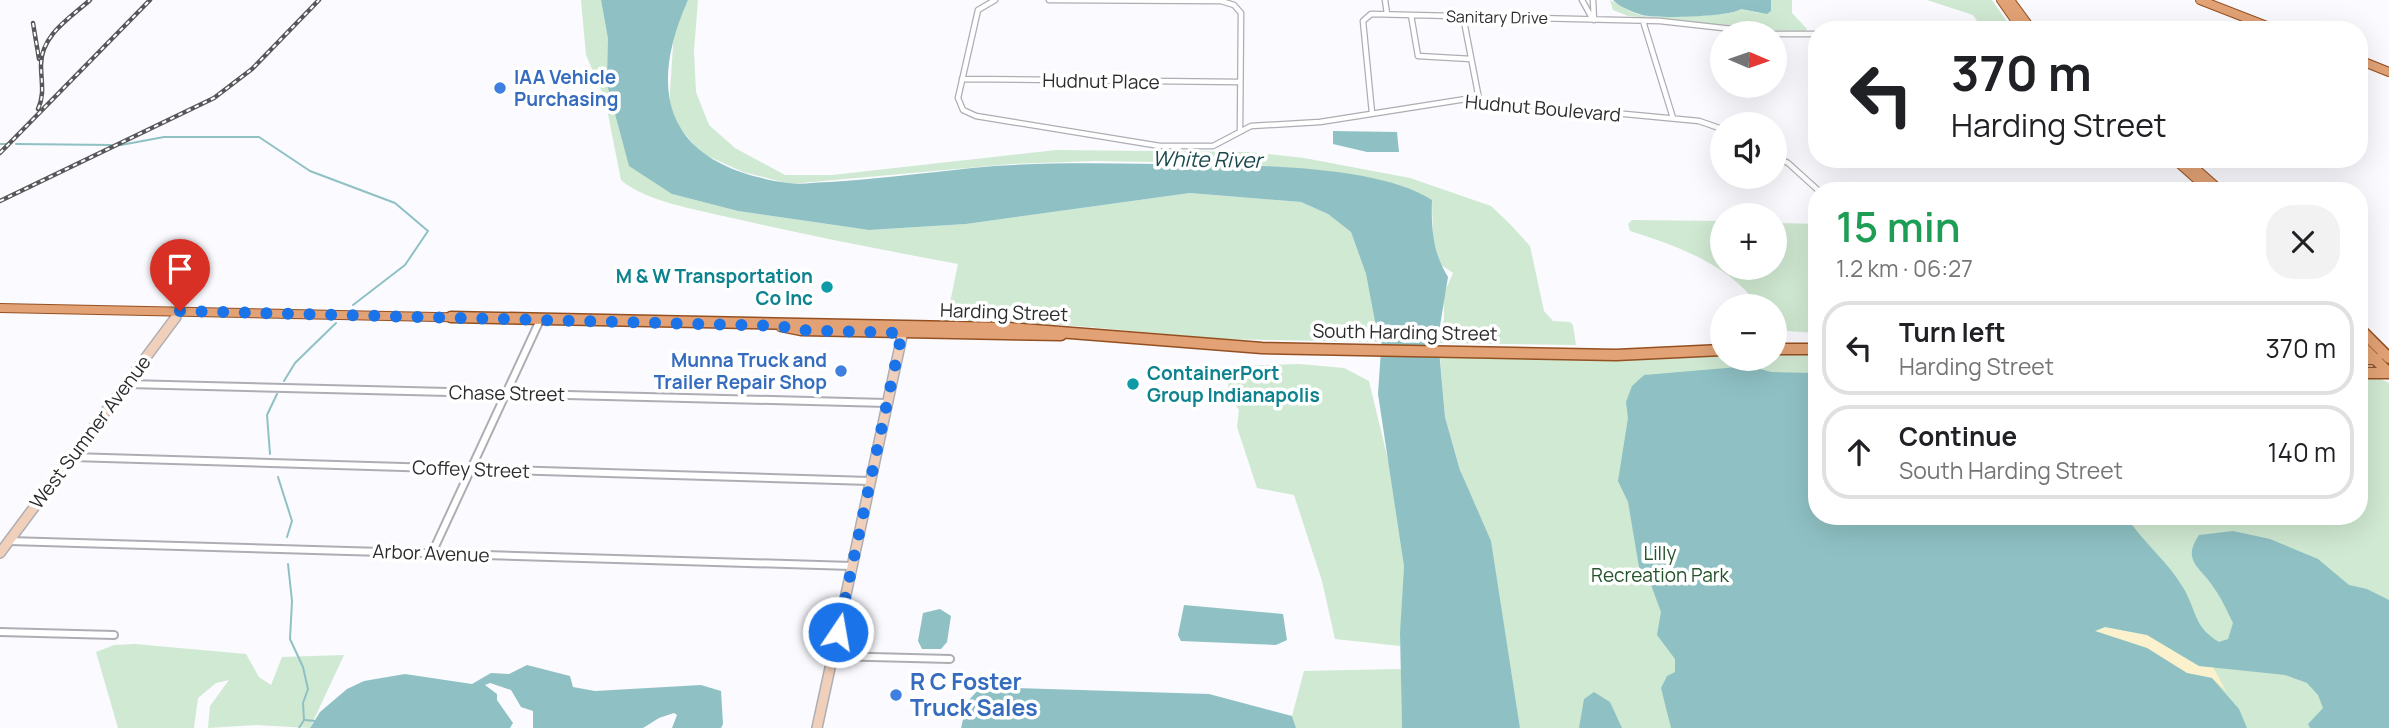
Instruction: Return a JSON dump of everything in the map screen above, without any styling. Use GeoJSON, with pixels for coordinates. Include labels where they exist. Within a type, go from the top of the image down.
{"type":"FeatureCollection","features":[{"type":"Feature","properties":{"kind":"main road"},"geometry":{"type":"LineString","coordinates":[[2001,0],[2016,21]]}},
{"type":"Feature","properties":{"kind":"main road"},"geometry":{"type":"LineString","coordinates":[[2010,0],[2025,21]]}},
{"type":"Feature","properties":{"kind":"main road"},"geometry":{"type":"LineString","coordinates":[[2200,0],[2254,21]]}},
{"type":"Feature","properties":{"kind":"main road"},"geometry":{"type":"LineString","coordinates":[[2368,64],[2389,72]]}},
{"type":"Feature","properties":{"kind":"main road"},"geometry":{"type":"LineString","coordinates":[[2184,168],[2200,182]]}},
{"type":"Feature","properties":{"kind":"main road"},"geometry":{"type":"LineString","coordinates":[[2195,168],[2211,182]]}},
{"type":"Feature","properties":{"kind":"main road"},"geometry":{"type":"LineString","coordinates":[[0,308],[540,320]]}},
{"type":"Feature","properties":{"kind":"main road","name":"West Sumner Avenue"},"geometry":{"type":"LineString","coordinates":[[0,553],[180,311]]}},
{"type":"Feature","properties":{"kind":"main road","name":"Harding Street"},"geometry":{"type":"LineString","coordinates":[[540,320],[781,326],[794,330],[903,329],[1087,334]]}},
{"type":"Feature","properties":{"kind":"main road"},"geometry":{"type":"LineString","coordinates":[[817,728],[903,329]]}},
{"type":"Feature","properties":{"kind":"main road","name":"South Harding Street"},"geometry":{"type":"LineString","coordinates":[[1087,334],[1213,345],[1301,348],[1628,355],[1710,351]]}},
{"type":"Feature","properties":{"kind":"main road"},"geometry":{"type":"LineString","coordinates":[[2368,337],[2389,358]]}},
{"type":"Feature","properties":{"kind":"main road"},"geometry":{"type":"LineString","coordinates":[[1787,349],[1808,349]]}},
{"type":"Feature","properties":{"kind":"main road"},"geometry":{"type":"LineString","coordinates":[[2368,352],[2389,373]]}},
{"type":"Feature","properties":{"kind":"main road"},"geometry":{"type":"LineString","coordinates":[[2368,359],[2389,358]]}},
{"type":"Feature","properties":{"kind":"main road"},"geometry":{"type":"LineString","coordinates":[[2368,373],[2389,373]]}},
{"type":"Feature","properties":{"kind":"street","name":"Hudnut Boulevard"},"geometry":{"type":"LineString","coordinates":[[995,0],[982,2],[978,10],[958,103],[963,110],[976,116],[1160,146],[1213,146],[1251,126],[1314,122],[1479,99],[1673,118],[1710,125]]}},
{"type":"Feature","properties":{"kind":"street"},"geometry":{"type":"LineString","coordinates":[[1049,0],[1221,1],[1236,5],[1241,13],[1240,130]]}},
{"type":"Feature","properties":{"kind":"street"},"geometry":{"type":"LineString","coordinates":[[1372,113],[1363,21],[1371,14],[1387,14],[1385,0]]}},
{"type":"Feature","properties":{"kind":"street"},"geometry":{"type":"LineString","coordinates":[[1582,0],[1587,14],[1594,20],[1596,14],[1593,0]]}},
{"type":"Feature","properties":{"kind":"street"},"geometry":{"type":"LineString","coordinates":[[1236,5],[1240,1]]}},
{"type":"Feature","properties":{"kind":"street","name":"Sanitary Drive"},"geometry":{"type":"LineString","coordinates":[[1387,14],[1643,21],[1710,27]]}},
{"type":"Feature","properties":{"kind":"street"},"geometry":{"type":"LineString","coordinates":[[1411,15],[1418,56],[1471,58]]}},
{"type":"Feature","properties":{"kind":"street"},"geometry":{"type":"LineString","coordinates":[[1463,16],[1479,99]]}},
{"type":"Feature","properties":{"kind":"street"},"geometry":{"type":"LineString","coordinates":[[1643,21],[1672,107],[1673,118]]}},
{"type":"Feature","properties":{"kind":"street"},"geometry":{"type":"LineString","coordinates":[[1787,34],[1808,34]]}},
{"type":"Feature","properties":{"kind":"street","name":"Hudnut Place"},"geometry":{"type":"LineString","coordinates":[[962,79],[1239,82]]}},
{"type":"Feature","properties":{"kind":"street"},"geometry":{"type":"LineString","coordinates":[[1787,162],[1809,182]]}},
{"type":"Feature","properties":{"kind":"street"},"geometry":{"type":"LineString","coordinates":[[432,553],[540,320]]}},
{"type":"Feature","properties":{"kind":"street","name":"Chase Street"},"geometry":{"type":"LineString","coordinates":[[126,384],[887,403]]}},
{"type":"Feature","properties":{"kind":"street","name":"Coffey Street"},"geometry":{"type":"LineString","coordinates":[[71,457],[870,481]]}},
{"type":"Feature","properties":{"kind":"street","name":"Arbor Avenue"},"geometry":{"type":"LineString","coordinates":[[9,541],[852,566]]}},
{"type":"Feature","properties":{"kind":"street"},"geometry":{"type":"LineString","coordinates":[[0,632],[114,635]]}},
{"type":"Feature","properties":{"kind":"street"},"geometry":{"type":"LineString","coordinates":[[832,656],[950,659]]}},
{"type":"Feature","properties":{"kind":"green space"},"geometry":{"type":"Polygon","coordinates":[[[581,0],[601,0],[608,39],[608,84],[617,116],[672,194],[738,211],[869,230],[966,224],[1190,193],[1301,202],[1328,214],[1351,232],[1366,274],[1381,342],[1221,339],[1065,325],[946,322],[958,264],[760,224],[658,200],[621,180],[605,99],[586,55],[581,0]]]}},
{"type":"Feature","properties":{"kind":"green space"},"geometry":{"type":"Polygon","coordinates":[[[688,0],[698,0],[694,51],[696,92],[709,125],[735,148],[785,175],[832,175],[1056,150],[1249,152],[1304,158],[1410,178],[1491,206],[1510,224],[1530,246],[1544,311],[1553,321],[1570,322],[1573,325],[1576,345],[1439,343],[1444,319],[1444,294],[1453,273],[1440,264],[1433,238],[1432,200],[1270,166],[1095,161],[1012,164],[790,184],[743,172],[701,153],[676,123],[669,107],[674,31],[688,0]]]}},
{"type":"Feature","properties":{"kind":"green space"},"geometry":{"type":"Polygon","coordinates":[[[1610,0],[1644,16],[1710,15],[1741,9],[1759,13],[1771,0],[1792,0],[1792,13],[1807,29],[1805,32],[1787,31],[1787,21],[1710,21],[1710,24],[1628,16],[1613,10],[1610,0]]]}},
{"type":"Feature","properties":{"kind":"green space"},"geometry":{"type":"Polygon","coordinates":[[[1927,0],[1992,0],[2007,21],[1977,21],[1973,15],[1927,0]]]}},
{"type":"Feature","properties":{"kind":"green space"},"geometry":{"type":"Polygon","coordinates":[[[1632,220],[1710,221],[1710,263],[1683,250],[1630,231],[1628,224],[1632,220]]]}},
{"type":"Feature","properties":{"kind":"green space"},"geometry":{"type":"Polygon","coordinates":[[[1787,223],[1808,224],[1808,332],[1787,331],[1787,294],[1747,292],[1734,280],[1787,280],[1787,223]]]}},
{"type":"Feature","properties":{"kind":"green space","name":"Lilly Recreation Park"},"geometry":{"type":"Polygon","coordinates":[[[1787,354],[1808,354],[1808,525],[2368,525],[2368,378],[2381,379],[2389,383],[2389,728],[1520,728],[1502,615],[1445,417],[1440,356],[1663,359],[1710,356],[1710,371],[1787,371],[1787,354]]]}},
{"type":"Feature","properties":{"kind":"green space"},"geometry":{"type":"Polygon","coordinates":[[[1299,364],[1344,368],[1369,381],[1395,489],[1404,566],[1400,646],[1335,639],[1322,581],[1294,495],[1257,488],[1237,427],[1239,410],[1229,394],[1230,379],[1235,366],[1299,364]]]}},
{"type":"Feature","properties":{"kind":"green space"},"geometry":{"type":"Polygon","coordinates":[[[135,644],[246,654],[259,677],[271,685],[282,657],[344,655],[310,728],[256,725],[208,728],[210,706],[229,680],[216,683],[198,698],[194,728],[118,728],[96,652],[114,645],[135,644]]]}},
{"type":"Feature","properties":{"kind":"green space"},"geometry":{"type":"Polygon","coordinates":[[[1401,669],[1402,728],[1296,728],[1292,716],[1304,671],[1401,669]]]}},
{"type":"Feature","properties":{"kind":"sand"},"geometry":{"type":"Polygon","coordinates":[[[2105,627],[2147,635],[2199,666],[2213,667],[2226,691],[2212,678],[2187,673],[2147,648],[2095,631],[2105,627]]]}},
{"type":"Feature","properties":{"kind":"water"},"geometry":{"type":"Polygon","coordinates":[[[601,0],[688,0],[674,37],[668,70],[670,99],[678,124],[695,145],[718,162],[749,175],[798,184],[1018,165],[1088,163],[1260,166],[1338,172],[1375,178],[1432,200],[1434,240],[1448,277],[1438,338],[1445,417],[1460,470],[1491,541],[1520,728],[1402,728],[1400,633],[1404,566],[1378,394],[1382,335],[1375,321],[1366,274],[1351,232],[1328,214],[1301,202],[1190,193],[966,224],[869,230],[738,211],[672,194],[629,166],[607,84],[608,39],[601,0]]]}},
{"type":"Feature","properties":{"kind":"water"},"geometry":{"type":"Polygon","coordinates":[[[1613,0],[1771,0],[1771,11],[1767,14],[1741,9],[1709,15],[1650,16],[1626,9],[1613,0]]]}},
{"type":"Feature","properties":{"kind":"water"},"geometry":{"type":"Polygon","coordinates":[[[1333,131],[1397,132],[1399,152],[1367,152],[1333,144],[1333,131]]]}},
{"type":"Feature","properties":{"kind":"water","name":"Lilly Recreation Park"},"geometry":{"type":"Polygon","coordinates":[[[1710,369],[1808,373],[1808,525],[2133,525],[2178,579],[2200,625],[2219,642],[2228,639],[2233,623],[2217,592],[2192,558],[2194,544],[2199,535],[2233,531],[2270,539],[2318,559],[2349,585],[2367,589],[2389,600],[2389,728],[2310,728],[2308,724],[2323,708],[2318,695],[2307,683],[2285,675],[2199,666],[2147,635],[2105,627],[2095,631],[2147,648],[2187,673],[2212,678],[2239,709],[2247,728],[1671,728],[1661,688],[1667,676],[1675,672],[1675,659],[1657,635],[1661,612],[1651,585],[1639,567],[1628,502],[1618,481],[1628,418],[1626,402],[1632,386],[1644,375],[1710,369]]]}},
{"type":"Feature","properties":{"kind":"water"},"geometry":{"type":"Polygon","coordinates":[[[1184,605],[1283,614],[1287,640],[1276,645],[1181,641],[1178,635],[1184,605]]]}},
{"type":"Feature","properties":{"kind":"water"},"geometry":{"type":"Polygon","coordinates":[[[940,609],[951,616],[947,642],[941,649],[922,649],[918,641],[923,613],[940,609]]]}},
{"type":"Feature","properties":{"kind":"water"},"geometry":{"type":"Polygon","coordinates":[[[527,665],[570,676],[573,687],[595,691],[701,685],[721,691],[723,724],[721,728],[672,728],[677,715],[674,713],[643,728],[533,728],[533,711],[521,707],[511,690],[490,683],[485,685],[497,694],[497,700],[513,723],[510,728],[310,728],[320,712],[347,689],[364,681],[405,674],[472,684],[491,673],[509,674],[527,665]]]}},
{"type":"Feature","properties":{"kind":"water"},"geometry":{"type":"Polygon","coordinates":[[[981,687],[1209,694],[1292,716],[1296,728],[961,728],[967,702],[981,687]]]}},
{"type":"Feature","properties":{"kind":"water"},"geometry":{"type":"Polygon","coordinates":[[[1594,692],[1610,702],[1622,728],[1579,728],[1584,699],[1594,692]]]}},
{"type":"Feature","properties":{"kind":"waterway"},"geometry":{"type":"LineString","coordinates":[[121,145],[164,137],[259,137],[310,171],[395,203],[428,231],[405,265],[353,305]]}},
{"type":"Feature","properties":{"kind":"waterway"},"geometry":{"type":"LineString","coordinates":[[0,144],[7,144]]}},
{"type":"Feature","properties":{"kind":"waterway"},"geometry":{"type":"LineString","coordinates":[[16,144],[111,145]]}},
{"type":"Feature","properties":{"kind":"waterway"},"geometry":{"type":"LineString","coordinates":[[284,381],[295,363],[336,323]]}},
{"type":"Feature","properties":{"kind":"waterway"},"geometry":{"type":"LineString","coordinates":[[270,454],[267,415],[277,394]]}},
{"type":"Feature","properties":{"kind":"waterway"},"geometry":{"type":"LineString","coordinates":[[278,477],[292,521],[287,537]]}},
{"type":"Feature","properties":{"kind":"waterway"},"geometry":{"type":"LineString","coordinates":[[288,564],[292,601],[290,639],[303,667],[308,689],[303,703],[304,720],[299,728]]}},
{"type":"Feature","properties":{"kind":"waterway"},"geometry":{"type":"LineString","coordinates":[[305,720],[315,721]]}},
{"type":"Feature","properties":{"kind":"railway"},"geometry":{"type":"LineString","coordinates":[[38,109],[42,93],[42,54],[46,45],[58,28],[90,0]]}},
{"type":"Feature","properties":{"kind":"railway"},"geometry":{"type":"LineString","coordinates":[[0,153],[150,0]]}},
{"type":"Feature","properties":{"kind":"railway"},"geometry":{"type":"LineString","coordinates":[[0,201],[214,98],[252,69],[319,0]]}},
{"type":"Feature","properties":{"kind":"railway"},"geometry":{"type":"LineString","coordinates":[[33,23],[39,59]]}},
{"type":"Feature","properties":{"kind":"place","name":"IAA Vehicle Purchasing"},"geometry":{"type":"Point","coordinates":[500,88]}},
{"type":"Feature","properties":{"kind":"place","name":"M & W Transportation Co Inc"},"geometry":{"type":"Point","coordinates":[827,287]}},
{"type":"Feature","properties":{"kind":"place","name":"Munna Truck and Trailer Repair Shop"},"geometry":{"type":"Point","coordinates":[841,371]}},
{"type":"Feature","properties":{"kind":"place","name":"ContainerPort Group Indianapolis"},"geometry":{"type":"Point","coordinates":[1133,384]}},
{"type":"Feature","properties":{"kind":"place","name":"R C Foster Truck Sales"},"geometry":{"type":"Point","coordinates":[896,695]}},
{"type":"Feature","properties":{"kind":"route"},"geometry":{"type":"LineString","coordinates":[[180,311],[781,326],[794,330],[902,333],[838,632]]}},
{"type":"Feature","properties":{"kind":"water label","name":"White River"},"geometry":{"type":"Point","coordinates":[1207,160]}}]}
